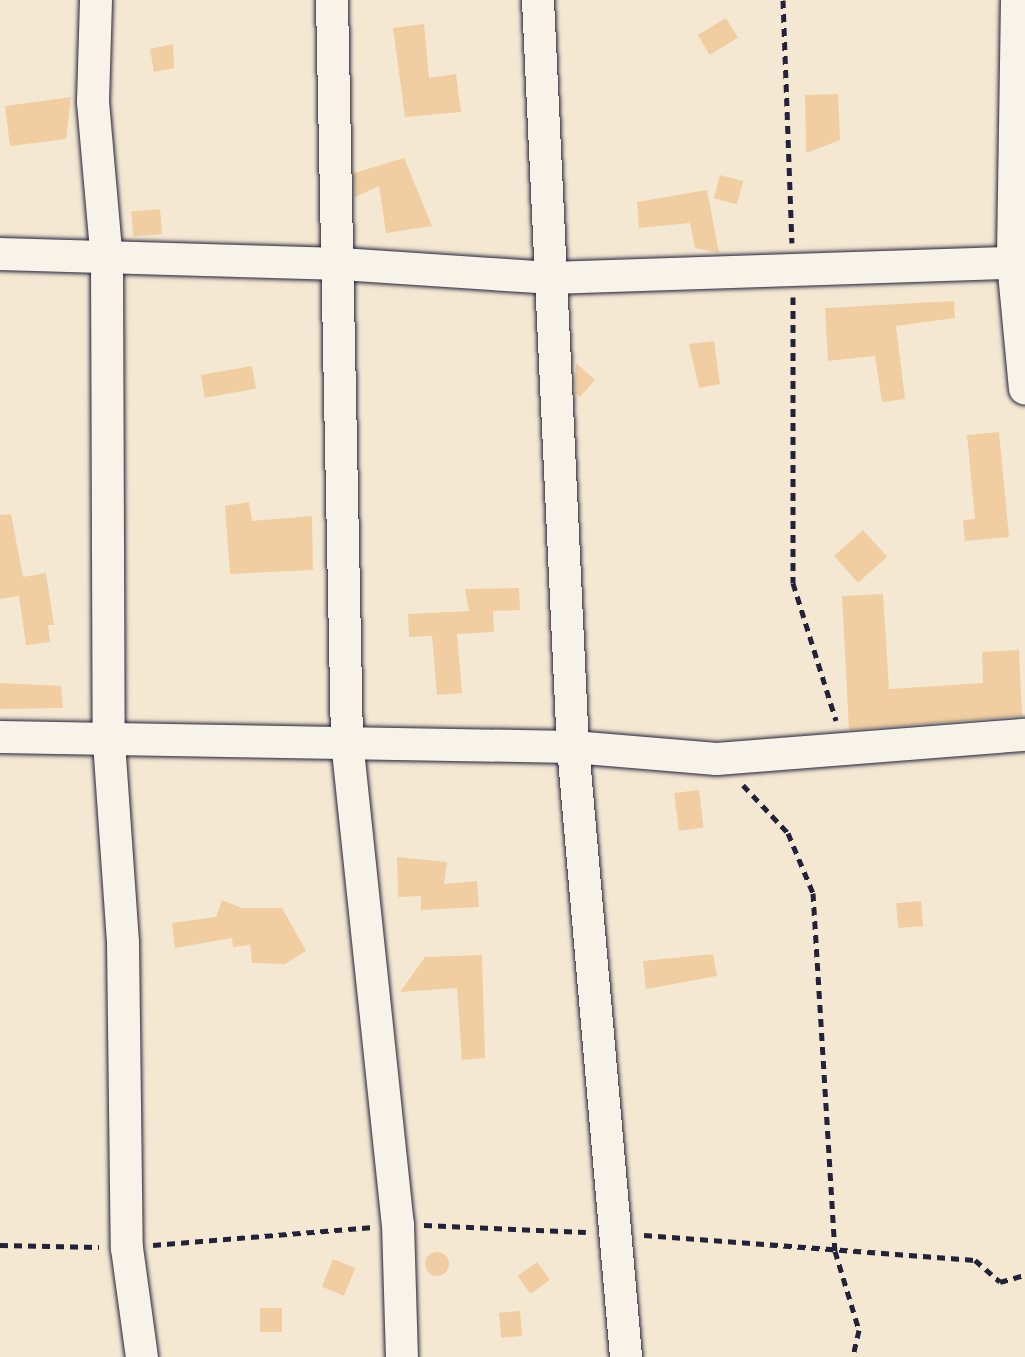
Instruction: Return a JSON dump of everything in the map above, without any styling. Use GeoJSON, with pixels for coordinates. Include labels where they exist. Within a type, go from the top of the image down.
{"type":"FeatureCollection","features":[{"type":"Feature","properties":{"kind":"street"},"geometry":{"type":"LineString","coordinates":[[96,0],[93,102],[107,261],[109,742],[123,942],[127,1248],[142,1357]]}},
{"type":"Feature","properties":{"kind":"street"},"geometry":{"type":"LineString","coordinates":[[332,0],[341,264],[347,741],[398,1224],[402,1357]]}},
{"type":"Feature","properties":{"kind":"street"},"geometry":{"type":"LineString","coordinates":[[538,0],[573,747],[618,1233],[626,1357]]}},
{"type":"Feature","properties":{"kind":"street"},"geometry":{"type":"LineString","coordinates":[[1017,0],[1019,262],[1025,388]]}},
{"type":"Feature","properties":{"kind":"street"},"geometry":{"type":"LineString","coordinates":[[0,254],[107,261],[341,264],[550,278],[793,267],[1019,262]]}},
{"type":"Feature","properties":{"kind":"street"},"geometry":{"type":"LineString","coordinates":[[0,737],[109,742],[347,741],[573,747],[717,759],[1025,735]]}},
{"type":"Feature","properties":{"kind":"path"},"geometry":{"type":"LineString","coordinates":[[783,0],[793,267],[793,583],[845,747]]}},
{"type":"Feature","properties":{"kind":"path"},"geometry":{"type":"LineString","coordinates":[[717,759],[788,833],[813,893],[835,1251],[859,1330],[853,1357]]}},
{"type":"Feature","properties":{"kind":"path"},"geometry":{"type":"LineString","coordinates":[[0,1245],[127,1248],[398,1224],[618,1233],[975,1260],[1000,1282],[1025,1275]]}},
{"type":"Feature","properties":{"kind":"building"},"geometry":{"type":"Polygon","coordinates":[[[726,18],[738,38],[710,55],[698,35],[726,18]]]}},
{"type":"Feature","properties":{"kind":"building"},"geometry":{"type":"Polygon","coordinates":[[[424,24],[429,78],[456,74],[461,112],[405,117],[393,28],[424,24]]]}},
{"type":"Feature","properties":{"kind":"building"},"geometry":{"type":"Polygon","coordinates":[[[173,44],[174,68],[154,72],[150,49],[173,44]]]}},
{"type":"Feature","properties":{"kind":"building"},"geometry":{"type":"Polygon","coordinates":[[[838,94],[840,140],[806,153],[805,95],[838,94]]]}},
{"type":"Feature","properties":{"kind":"building"},"geometry":{"type":"Polygon","coordinates":[[[71,97],[66,139],[10,146],[5,106],[71,97]]]}},
{"type":"Feature","properties":{"kind":"building"},"geometry":{"type":"Polygon","coordinates":[[[404,158],[432,226],[386,233],[379,186],[355,197],[354,173],[404,158]]]}},
{"type":"Feature","properties":{"kind":"building"},"geometry":{"type":"Polygon","coordinates":[[[720,175],[743,181],[737,204],[714,198],[720,175]]]}},
{"type":"Feature","properties":{"kind":"building"},"geometry":{"type":"Polygon","coordinates":[[[707,190],[719,253],[695,248],[690,223],[639,228],[637,202],[707,190]]]}},
{"type":"Feature","properties":{"kind":"building"},"geometry":{"type":"Polygon","coordinates":[[[160,209],[162,234],[133,236],[131,212],[160,209]]]}},
{"type":"Feature","properties":{"kind":"building"},"geometry":{"type":"Polygon","coordinates":[[[954,301],[955,318],[896,326],[905,399],[882,402],[875,356],[828,361],[825,308],[954,301]]]}},
{"type":"Feature","properties":{"kind":"building"},"geometry":{"type":"Polygon","coordinates":[[[714,341],[720,384],[699,388],[689,344],[714,341]]]}},
{"type":"Feature","properties":{"kind":"building"},"geometry":{"type":"Polygon","coordinates":[[[576,363],[595,380],[580,397],[575,393],[576,363]]]}},
{"type":"Feature","properties":{"kind":"building"},"geometry":{"type":"Polygon","coordinates":[[[252,366],[256,389],[205,398],[201,375],[252,366]]]}},
{"type":"Feature","properties":{"kind":"building"},"geometry":{"type":"Polygon","coordinates":[[[999,432],[1009,537],[965,541],[963,520],[975,519],[967,435],[999,432]]]}},
{"type":"Feature","properties":{"kind":"building"},"geometry":{"type":"Polygon","coordinates":[[[249,502],[252,521],[312,516],[313,570],[230,574],[225,506],[249,502]]]}},
{"type":"Feature","properties":{"kind":"building"},"geometry":{"type":"Polygon","coordinates":[[[11,514],[23,577],[46,573],[54,625],[48,625],[50,642],[26,645],[19,596],[0,599],[0,515],[11,514]]]}},
{"type":"Feature","properties":{"kind":"building"},"geometry":{"type":"Polygon","coordinates":[[[863,530],[887,557],[858,583],[834,556],[863,530]]]}},
{"type":"Feature","properties":{"kind":"building"},"geometry":{"type":"Polygon","coordinates":[[[519,588],[520,610],[493,611],[494,632],[457,634],[462,693],[437,695],[432,636],[409,637],[408,614],[469,611],[465,589],[519,588]]]}},
{"type":"Feature","properties":{"kind":"building"},"geometry":{"type":"Polygon","coordinates":[[[883,594],[889,689],[983,683],[982,652],[1019,650],[1022,716],[849,730],[842,596],[883,594]]]}},
{"type":"Feature","properties":{"kind":"building"},"geometry":{"type":"Polygon","coordinates":[[[0,683],[61,686],[63,708],[0,709],[0,683]]]}},
{"type":"Feature","properties":{"kind":"building"},"geometry":{"type":"Polygon","coordinates":[[[699,790],[704,828],[679,831],[674,793],[699,790]]]}},
{"type":"Feature","properties":{"kind":"building"},"geometry":{"type":"Polygon","coordinates":[[[397,857],[447,862],[444,884],[477,881],[479,907],[421,910],[421,896],[398,897],[397,857]]]}},
{"type":"Feature","properties":{"kind":"building"},"geometry":{"type":"Polygon","coordinates":[[[222,900],[242,908],[282,908],[306,951],[285,964],[252,963],[250,945],[233,947],[232,938],[175,948],[172,923],[216,917],[222,900]]]}},
{"type":"Feature","properties":{"kind":"building"},"geometry":{"type":"Polygon","coordinates":[[[921,901],[923,926],[898,928],[896,903],[921,901]]]}},
{"type":"Feature","properties":{"kind":"building"},"geometry":{"type":"Polygon","coordinates":[[[713,954],[717,976],[646,989],[643,961],[713,954]]]}},
{"type":"Feature","properties":{"kind":"building"},"geometry":{"type":"Polygon","coordinates":[[[482,955],[485,1058],[462,1060],[457,988],[400,992],[425,957],[482,955]]]}},
{"type":"Feature","properties":{"kind":"building"},"geometry":{"type":"Polygon","coordinates":[[[437,1252],[446,1255],[449,1264],[446,1273],[437,1276],[428,1273],[425,1264],[428,1255],[437,1252]]]}},
{"type":"Feature","properties":{"kind":"building"},"geometry":{"type":"Polygon","coordinates":[[[333,1259],[355,1268],[344,1296],[322,1287],[333,1259]]]}},
{"type":"Feature","properties":{"kind":"building"},"geometry":{"type":"Polygon","coordinates":[[[537,1262],[550,1280],[531,1294],[518,1276],[537,1262]]]}},
{"type":"Feature","properties":{"kind":"building"},"geometry":{"type":"Polygon","coordinates":[[[260,1308],[282,1308],[282,1332],[260,1332],[260,1308]]]}},
{"type":"Feature","properties":{"kind":"building"},"geometry":{"type":"Polygon","coordinates":[[[520,1311],[522,1336],[501,1338],[499,1313],[520,1311]]]}}]}
